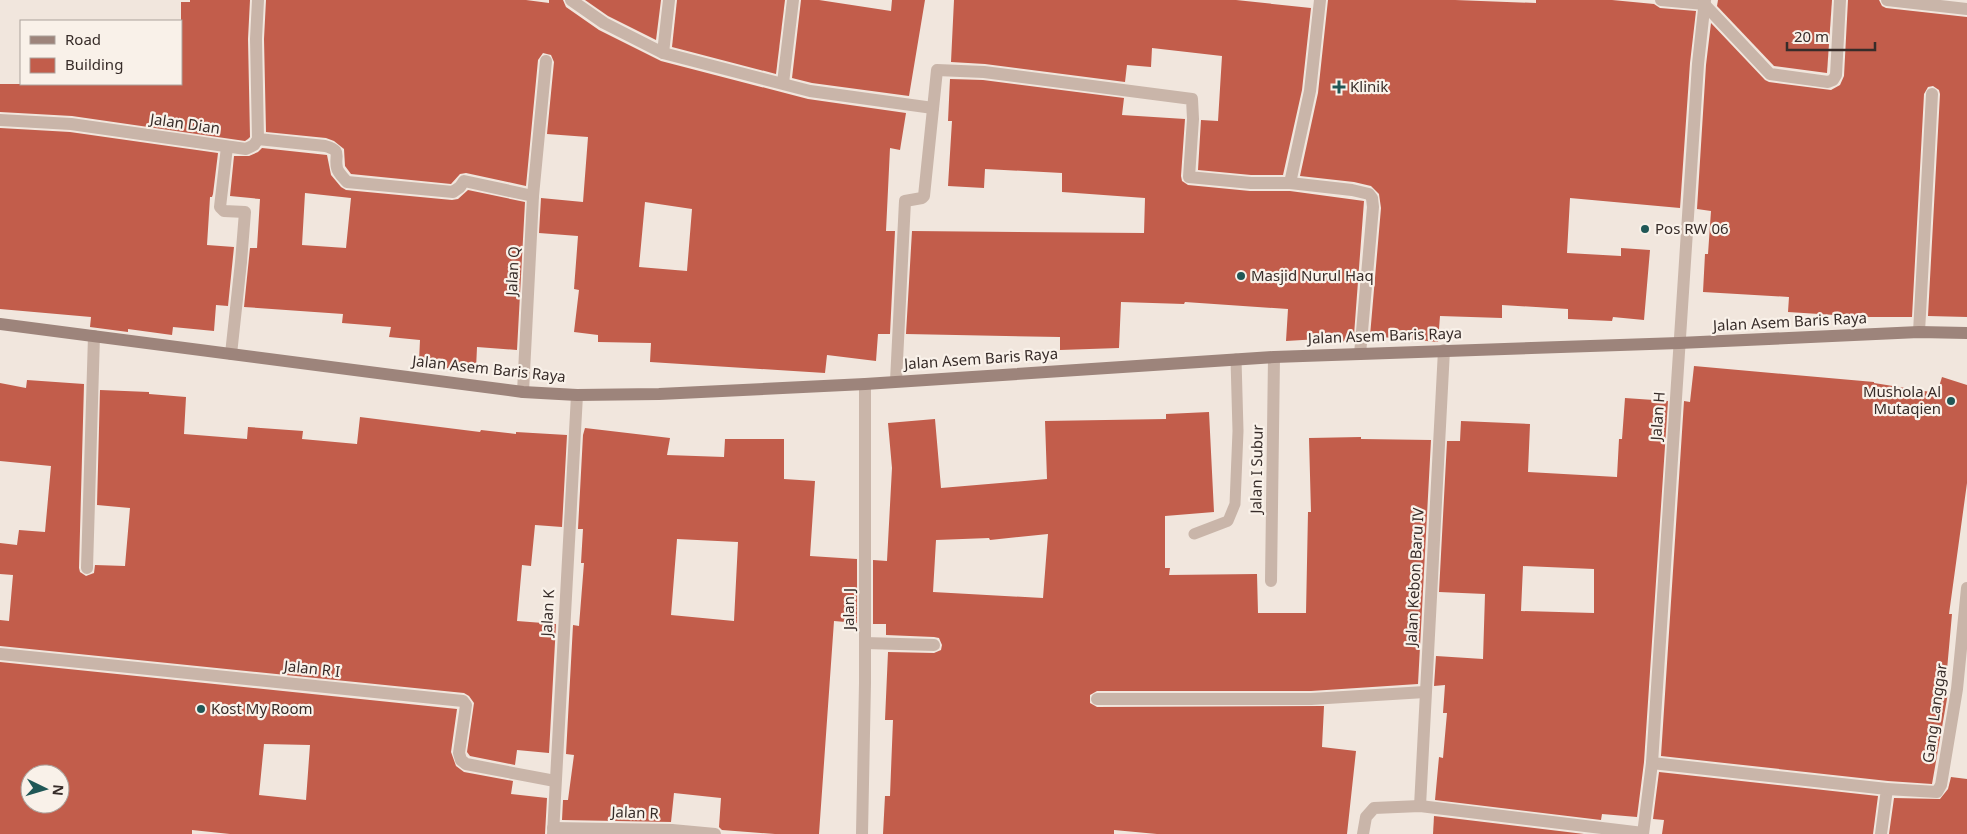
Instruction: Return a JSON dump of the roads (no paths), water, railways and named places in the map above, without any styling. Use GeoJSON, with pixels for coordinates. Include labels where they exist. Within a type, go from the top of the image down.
{"type":"FeatureCollection","features":[{"type":"Feature","properties":{"kind":"street"},"geometry":{"type":"LineString","coordinates":[[227,147],[246,149],[254,145],[258,139],[256,39],[258,0]]}},
{"type":"Feature","properties":{"kind":"street"},"geometry":{"type":"LineString","coordinates":[[571,0],[604,23],[663,54],[810,90],[933,108]]}},
{"type":"Feature","properties":{"kind":"street"},"geometry":{"type":"LineString","coordinates":[[663,54],[669,0]]}},
{"type":"Feature","properties":{"kind":"street"},"geometry":{"type":"LineString","coordinates":[[784,83],[793,0]]}},
{"type":"Feature","properties":{"kind":"street"},"geometry":{"type":"LineString","coordinates":[[1290,183],[1310,91],[1320,0]]}},
{"type":"Feature","properties":{"kind":"street"},"geometry":{"type":"LineString","coordinates":[[1660,0],[1704,2],[1770,74],[1828,82],[1833,80],[1836,74],[1840,0]]}},
{"type":"Feature","properties":{"kind":"street"},"geometry":{"type":"LineString","coordinates":[[1887,0],[1967,9]]}},
{"type":"Feature","properties":{"kind":"street","name":"Jalan H"},"geometry":{"type":"LineString","coordinates":[[1643,833],[1652,763],[1679,343],[1704,2]]}},
{"type":"Feature","properties":{"kind":"street","name":"Jalan Q"},"geometry":{"type":"LineString","coordinates":[[523,392],[533,196],[546,61]]}},
{"type":"Feature","properties":{"kind":"street"},"geometry":{"type":"LineString","coordinates":[[896,381],[904,201],[924,196],[937,70],[984,72],[1192,99],[1193,119],[1189,177],[1251,183],[1290,183],[1366,193],[1372,198],[1373,207],[1360,354]]}},
{"type":"Feature","properties":{"kind":"street"},"geometry":{"type":"LineString","coordinates":[[1919,332],[1932,94]]}},
{"type":"Feature","properties":{"kind":"street","name":"Jalan Dian"},"geometry":{"type":"LineString","coordinates":[[0,120],[71,124],[227,147],[220,207],[224,211],[245,212],[231,354]]}},
{"type":"Feature","properties":{"kind":"street"},"geometry":{"type":"LineString","coordinates":[[258,139],[334,148],[338,154],[337,168],[347,182],[452,192],[464,181],[533,196]]}},
{"type":"Feature","properties":{"kind":"street","name":"Jalan Asem Baris Raya"},"geometry":{"type":"LineString","coordinates":[[0,324],[523,392],[577,395],[659,394],[865,384],[1274,357],[1679,343],[1919,332],[1967,333]]}},
{"type":"Feature","properties":{"kind":"street"},"geometry":{"type":"LineString","coordinates":[[87,568],[94,336]]}},
{"type":"Feature","properties":{"kind":"street","name":"Jalan Kebon Baru IV"},"geometry":{"type":"LineString","coordinates":[[1420,806],[1444,350]]}},
{"type":"Feature","properties":{"kind":"street","name":"Jalan I Subur"},"geometry":{"type":"LineString","coordinates":[[1271,581],[1274,357]]}},
{"type":"Feature","properties":{"kind":"street","name":"Jalan J"},"geometry":{"type":"LineString","coordinates":[[862,834],[865,642],[865,384]]}},
{"type":"Feature","properties":{"kind":"street","name":"Jalan K"},"geometry":{"type":"LineString","coordinates":[[553,831],[577,395]]}},
{"type":"Feature","properties":{"kind":"street","name":"Gang Langgar"},"geometry":{"type":"LineString","coordinates":[[1887,789],[1937,792],[1941,785],[1957,689],[1967,588]]}},
{"type":"Feature","properties":{"kind":"street"},"geometry":{"type":"LineString","coordinates":[[865,642],[934,645]]}},
{"type":"Feature","properties":{"kind":"street","name":"Jalan R I"},"geometry":{"type":"LineString","coordinates":[[0,654],[463,701],[466,702],[466,705],[459,754],[461,760],[466,764],[555,781]]}},
{"type":"Feature","properties":{"kind":"street"},"geometry":{"type":"LineString","coordinates":[[1096,699],[1311,698],[1425,692]]}},
{"type":"Feature","properties":{"kind":"street"},"geometry":{"type":"LineString","coordinates":[[1652,763],[1887,789],[1881,834]]}},
{"type":"Feature","properties":{"kind":"street"},"geometry":{"type":"LineString","coordinates":[[1363,834],[1366,817],[1374,808],[1420,806],[1643,833]]}},
{"type":"Feature","properties":{"kind":"street","name":"Jalan R"},"geometry":{"type":"LineString","coordinates":[[553,831],[672,830],[716,834]]}},
{"type":"Feature","properties":{"kind":"lane"},"geometry":{"type":"LineString","coordinates":[[1194,534],[1228,520],[1235,504],[1238,431],[1236,359]]}},
{"type":"Feature","properties":{"kind":"place","name":"Klinik"},"geometry":{"type":"Point","coordinates":[1339,87]}},
{"type":"Feature","properties":{"kind":"place","name":"Pos RW 06"},"geometry":{"type":"Point","coordinates":[1645,229]}},
{"type":"Feature","properties":{"kind":"place","name":"Masjid Nurul Haq"},"geometry":{"type":"Point","coordinates":[1241,276]}},
{"type":"Feature","properties":{"kind":"place","name":"Mushola Al Mutaqien"},"geometry":{"type":"Point","coordinates":[1951,401]}},
{"type":"Feature","properties":{"kind":"place","name":"Kost My Room"},"geometry":{"type":"Point","coordinates":[201,709]}}]}
